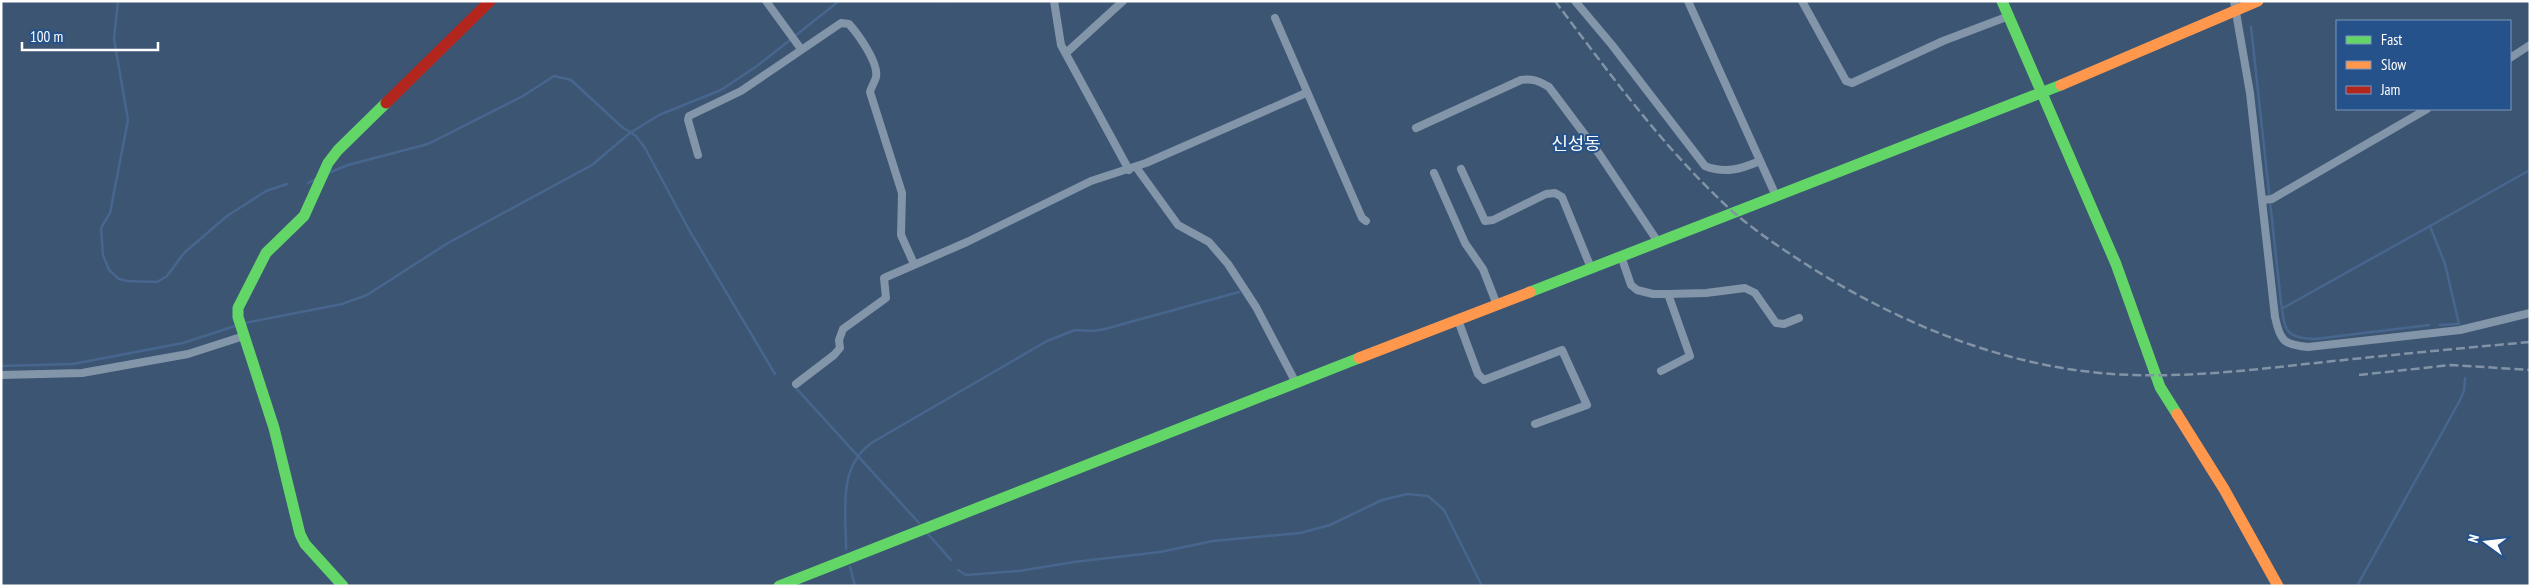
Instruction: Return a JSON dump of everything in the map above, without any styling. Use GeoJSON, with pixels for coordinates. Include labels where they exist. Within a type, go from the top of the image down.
{"type":"FeatureCollection","features":[{"type":"Feature","properties":{"kind":"main road"},"geometry":{"type":"LineString","coordinates":[[343,586],[305,544],[300,534],[274,428],[238,317],[242,297],[266,253],[304,216],[328,163],[362,126],[490,1]]}},
{"type":"Feature","properties":{"kind":"main road"},"geometry":{"type":"LineString","coordinates":[[2002,1],[2116,264],[2160,388],[2224,489],[2278,586]]}},
{"type":"Feature","properties":{"kind":"main road"},"geometry":{"type":"LineString","coordinates":[[780,586],[1496,304],[2043,94],[2234,4],[2258,1]]}},
{"type":"Feature","properties":{"kind":"street"},"geometry":{"type":"LineString","coordinates":[[766,1],[801,48]]}},
{"type":"Feature","properties":{"kind":"street"},"geometry":{"type":"LineString","coordinates":[[1054,1],[1061,45],[1132,169],[1178,225],[1209,242],[1228,264],[1256,307],[1296,383]]}},
{"type":"Feature","properties":{"kind":"street"},"geometry":{"type":"LineString","coordinates":[[1066,53],[1123,1]]}},
{"type":"Feature","properties":{"kind":"street"},"geometry":{"type":"LineString","coordinates":[[1576,1],[1705,166],[1726,171],[1746,167],[1760,161]]}},
{"type":"Feature","properties":{"kind":"street"},"geometry":{"type":"LineString","coordinates":[[1688,1],[1776,196]]}},
{"type":"Feature","properties":{"kind":"street"},"geometry":{"type":"LineString","coordinates":[[1802,1],[1846,81],[1852,82],[1943,41],[2008,16]]}},
{"type":"Feature","properties":{"kind":"street"},"geometry":{"type":"LineString","coordinates":[[2234,4],[2250,93],[2275,317],[2281,338],[2286,343],[2308,347],[2460,330],[2530,312]]}},
{"type":"Feature","properties":{"kind":"street"},"geometry":{"type":"LineString","coordinates":[[1275,18],[1362,218],[1366,221]]}},
{"type":"Feature","properties":{"kind":"street"},"geometry":{"type":"LineString","coordinates":[[698,155],[688,116],[741,91],[801,48],[846,23],[856,32],[873,60],[876,77],[870,92],[902,194],[900,235],[914,264]]}},
{"type":"Feature","properties":{"kind":"street"},"geometry":{"type":"LineString","coordinates":[[2511,57],[2530,45]]}},
{"type":"Feature","properties":{"kind":"street"},"geometry":{"type":"LineString","coordinates":[[1416,128],[1521,80],[1535,80],[1549,87],[1600,155],[1658,242]]}},
{"type":"Feature","properties":{"kind":"street"},"geometry":{"type":"LineString","coordinates":[[796,384],[834,355],[840,348],[839,340],[843,329],[886,298],[887,292],[884,278],[967,242],[1091,181],[1132,169],[1306,93]]}},
{"type":"Feature","properties":{"kind":"street"},"geometry":{"type":"LineString","coordinates":[[2263,200],[2272,199],[2425,110]]}},
{"type":"Feature","properties":{"kind":"street"},"geometry":{"type":"LineString","coordinates":[[1461,168],[1485,221],[1492,220],[1546,194],[1555,193],[1562,197],[1591,268]]}},
{"type":"Feature","properties":{"kind":"street"},"geometry":{"type":"LineString","coordinates":[[1434,173],[1465,244],[1483,269],[1496,304]]}},
{"type":"Feature","properties":{"kind":"street"},"geometry":{"type":"LineString","coordinates":[[1621,256],[1631,285],[1637,290],[1653,294],[1668,294],[1706,293],[1745,288],[1755,292],[1776,323],[1784,324],[1799,318]]}},
{"type":"Feature","properties":{"kind":"street"},"geometry":{"type":"LineString","coordinates":[[1662,371],[1690,356],[1668,294]]}},
{"type":"Feature","properties":{"kind":"street"},"geometry":{"type":"LineString","coordinates":[[1458,320],[1478,374],[1484,380],[1562,350],[1587,405],[1535,424]]}},
{"type":"Feature","properties":{"kind":"street"},"geometry":{"type":"LineString","coordinates":[[1,374],[66,375],[82,373],[188,354],[244,336]]}},
{"type":"Feature","properties":{"kind":"waterway"},"geometry":{"type":"LineString","coordinates":[[118,1],[114,39],[128,120],[110,213],[101,228],[103,255],[109,270],[119,279],[157,282],[167,276],[184,253],[227,216],[266,191],[287,184]]}},
{"type":"Feature","properties":{"kind":"waterway"},"geometry":{"type":"LineString","coordinates":[[245,323],[342,304],[367,295],[448,243],[592,165],[630,133],[659,115],[721,90],[757,66],[839,1]]}},
{"type":"Feature","properties":{"kind":"waterway"},"geometry":{"type":"LineString","coordinates":[[938,1],[955,1]]}},
{"type":"Feature","properties":{"kind":"waterway"},"geometry":{"type":"LineString","coordinates":[[2251,27],[2285,326],[2288,331],[2297,337],[2315,339],[2429,325]]}},
{"type":"Feature","properties":{"kind":"waterway"},"geometry":{"type":"LineString","coordinates":[[328,173],[348,165],[428,144],[523,96],[554,76],[571,80],[622,127],[636,136],[645,148],[688,228],[775,374]]}},
{"type":"Feature","properties":{"kind":"waterway"},"geometry":{"type":"LineString","coordinates":[[2459,324],[2445,264],[2430,226],[2530,170]]}},
{"type":"Feature","properties":{"kind":"waterway"},"geometry":{"type":"LineString","coordinates":[[308,183],[316,179]]}},
{"type":"Feature","properties":{"kind":"waterway"},"geometry":{"type":"LineString","coordinates":[[2283,308],[2430,226]]}},
{"type":"Feature","properties":{"kind":"waterway"},"geometry":{"type":"LineString","coordinates":[[846,549],[845,505],[849,477],[854,464],[862,452],[873,442],[1047,341],[1075,330],[1093,331],[1105,329],[1239,292]]}},
{"type":"Feature","properties":{"kind":"waterway"},"geometry":{"type":"LineString","coordinates":[[2440,325],[2459,324]]}},
{"type":"Feature","properties":{"kind":"waterway"},"geometry":{"type":"LineString","coordinates":[[1,366],[73,364],[183,343],[235,326]]}},
{"type":"Feature","properties":{"kind":"waterway"},"geometry":{"type":"LineString","coordinates":[[2357,586],[2459,402],[2464,391],[2465,378]]}},
{"type":"Feature","properties":{"kind":"waterway"},"geometry":{"type":"LineString","coordinates":[[795,387],[919,523]]}},
{"type":"Feature","properties":{"kind":"waterway"},"geometry":{"type":"LineString","coordinates":[[958,570],[966,575],[1019,571],[1074,562],[1160,552],[1213,541],[1300,533],[1330,525],[1382,500],[1407,494],[1428,496],[1444,510],[1482,586]]}},
{"type":"Feature","properties":{"kind":"waterway"},"geometry":{"type":"LineString","coordinates":[[928,534],[951,560]]}},
{"type":"Feature","properties":{"kind":"waterway"},"geometry":{"type":"LineString","coordinates":[[850,567],[855,586]]}},
{"type":"Feature","properties":{"kind":"railway"},"geometry":{"type":"LineString","coordinates":[[1555,1],[1617,83],[1661,137],[1707,187],[1740,218],[1785,251],[1841,286],[1880,307],[1961,342],[2046,365],[2090,372],[2134,375],[2229,372],[2530,342]]}},
{"type":"Feature","properties":{"kind":"railway"},"geometry":{"type":"LineString","coordinates":[[2359,375],[2451,365],[2530,370]]}},
{"type":"Feature","properties":{"kind":"traffic: fast"},"geometry":{"type":"LineString","coordinates":[[2002,1],[2116,264],[2160,387],[2177,414]]}},
{"type":"Feature","properties":{"kind":"traffic: fast"},"geometry":{"type":"LineString","coordinates":[[1530,292],[2061,85]]}},
{"type":"Feature","properties":{"kind":"traffic: fast"},"geometry":{"type":"LineString","coordinates":[[343,586],[305,544],[300,534],[274,428],[238,317],[238,308],[266,253],[304,216],[328,163],[338,150],[386,103]]}},
{"type":"Feature","properties":{"kind":"traffic: fast"},"geometry":{"type":"LineString","coordinates":[[779,586],[1359,358]]}},
{"type":"Feature","properties":{"kind":"traffic: slow"},"geometry":{"type":"LineString","coordinates":[[2061,85],[2258,1]]}},
{"type":"Feature","properties":{"kind":"traffic: slow"},"geometry":{"type":"LineString","coordinates":[[1359,358],[1530,292]]}},
{"type":"Feature","properties":{"kind":"traffic: slow"},"geometry":{"type":"LineString","coordinates":[[2177,414],[2224,489],[2278,586]]}},
{"type":"Feature","properties":{"kind":"traffic: jam"},"geometry":{"type":"LineString","coordinates":[[386,103],[490,1]]}},
{"type":"Feature","properties":{"kind":"district","name":"신성동"},"geometry":{"type":"Point","coordinates":[1576,144]}}]}
